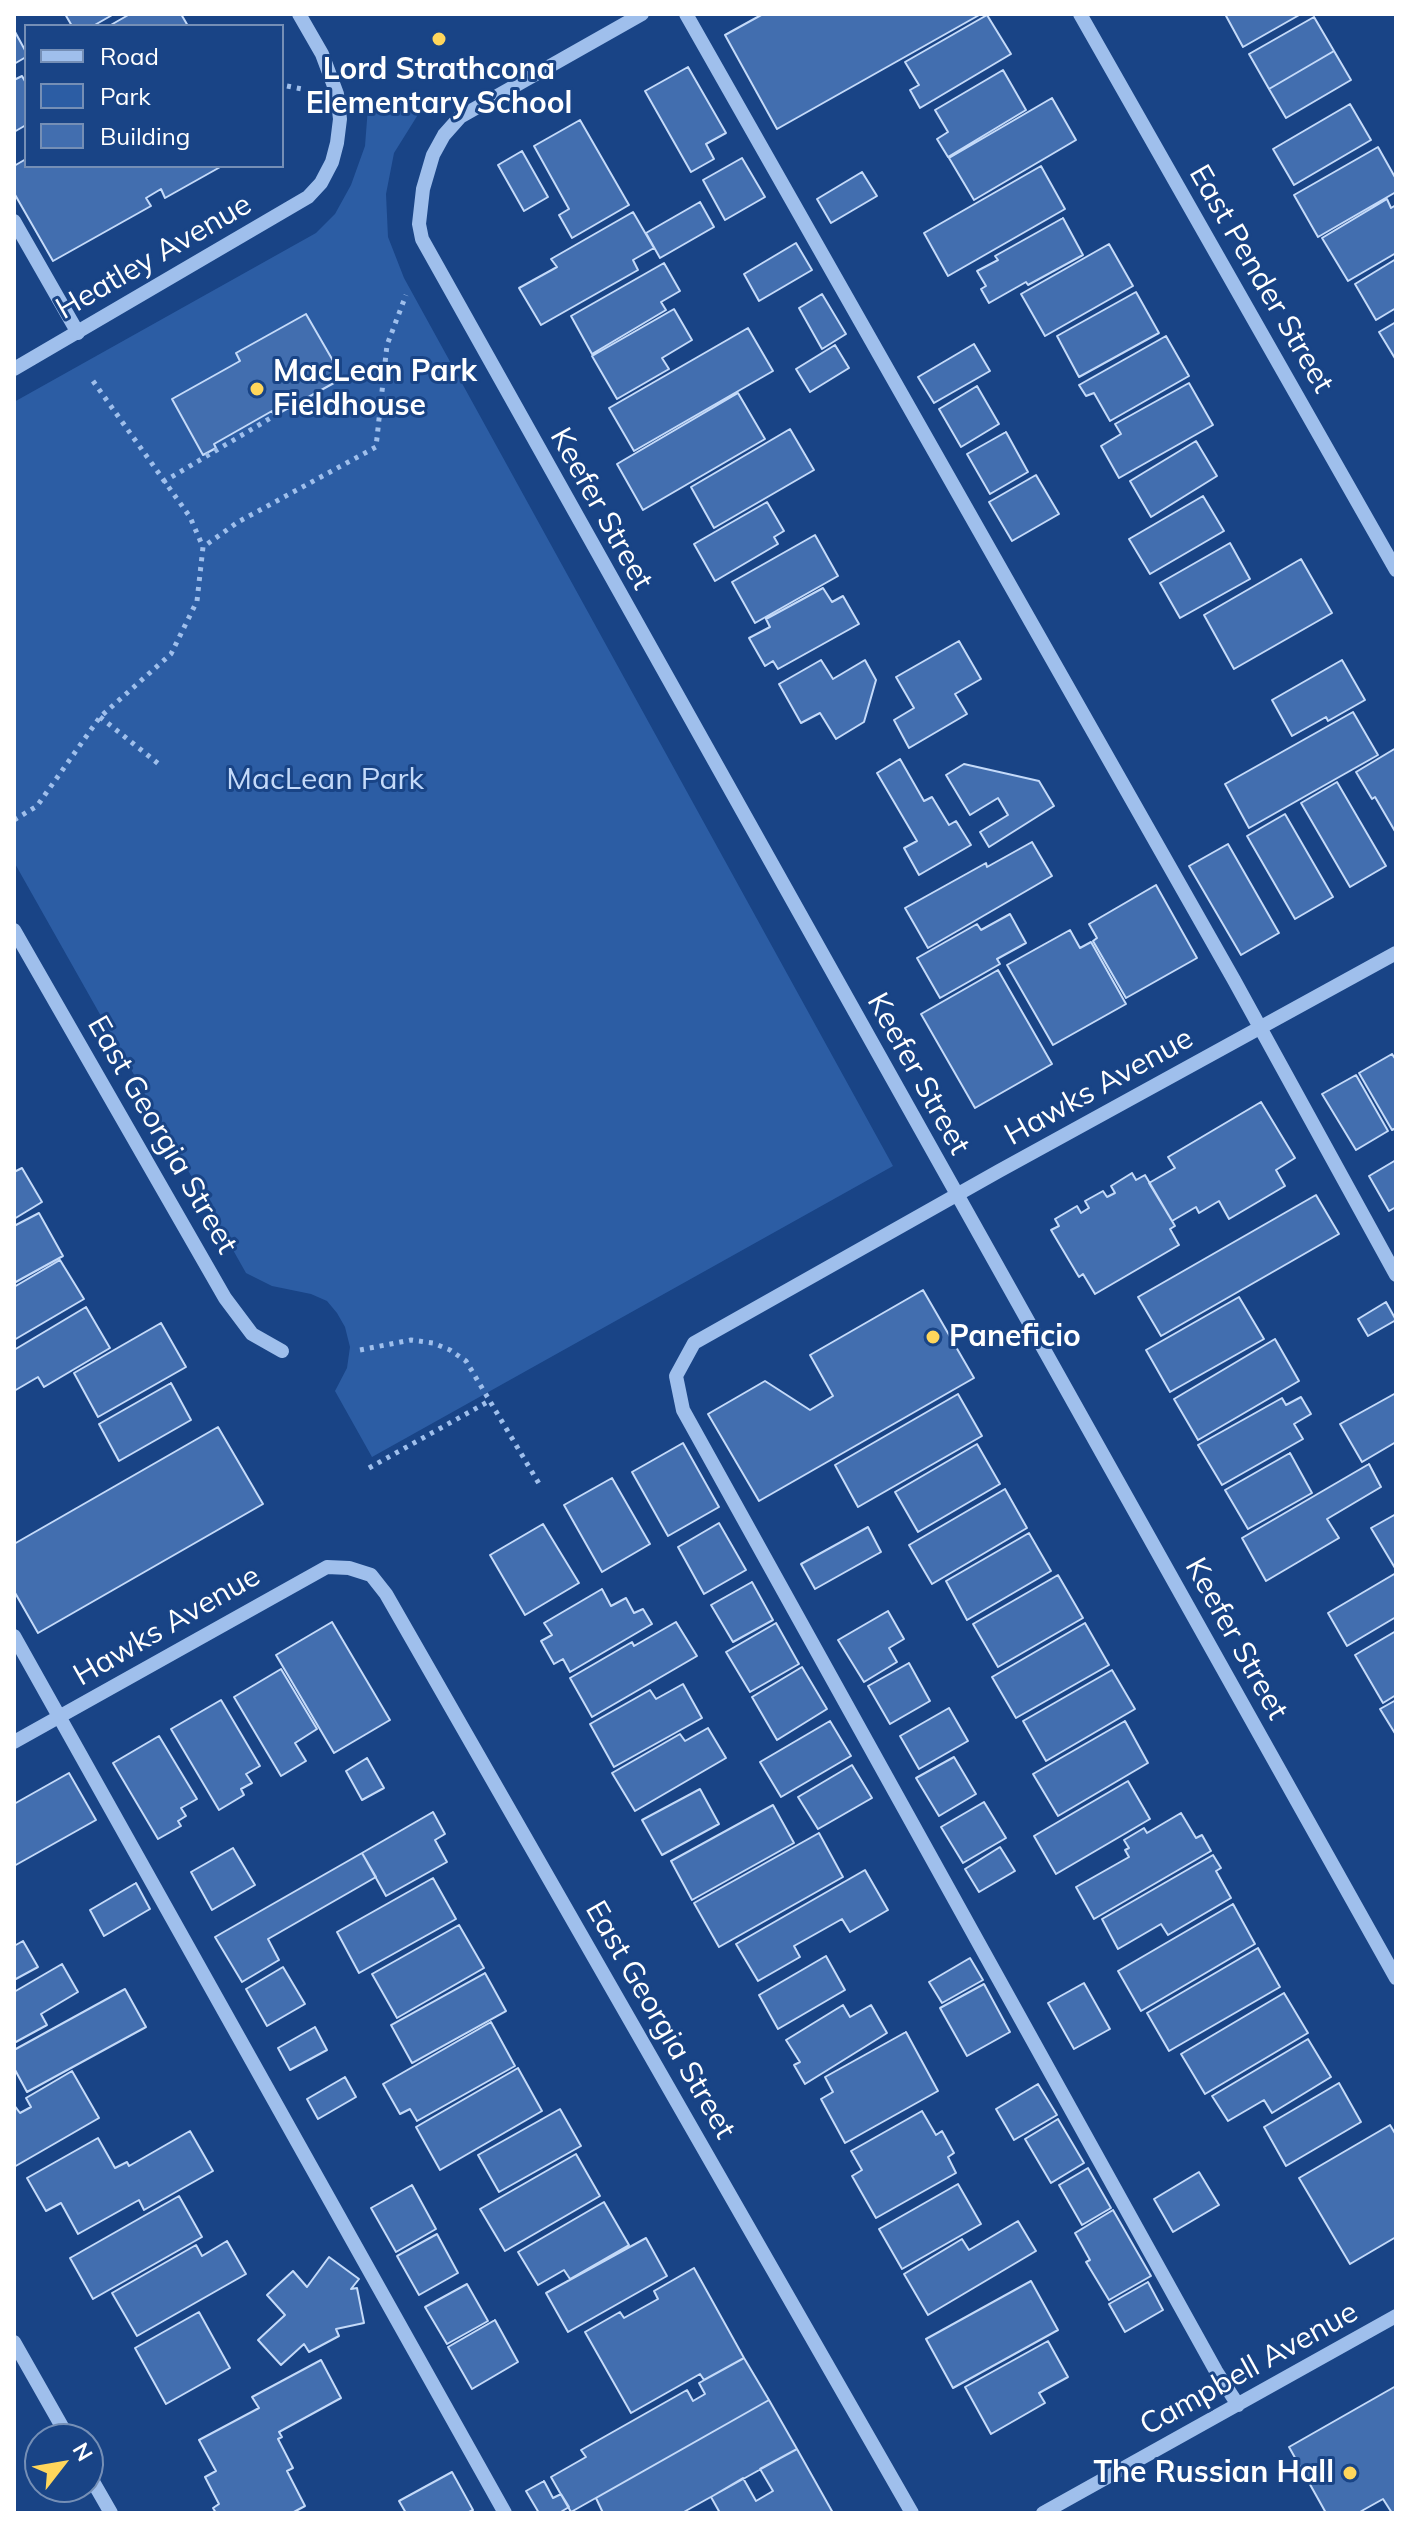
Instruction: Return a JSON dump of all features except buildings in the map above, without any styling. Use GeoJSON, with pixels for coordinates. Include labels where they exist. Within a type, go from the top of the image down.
{"type":"FeatureCollection","features":[{"type":"Feature","properties":{"kind":"street"},"geometry":{"type":"LineString","coordinates":[[299,14],[322,54],[337,94]]}},
{"type":"Feature","properties":{"kind":"street"},"geometry":{"type":"LineString","coordinates":[[460,117],[642,14]]}},
{"type":"Feature","properties":{"kind":"street"},"geometry":{"type":"LineString","coordinates":[[686,14],[1260,1028],[1396,1275]]}},
{"type":"Feature","properties":{"kind":"street","name":"East Pender Street"},"geometry":{"type":"LineString","coordinates":[[1080,14],[1396,570]]}},
{"type":"Feature","properties":{"kind":"street","name":"Heatley Avenue"},"geometry":{"type":"LineString","coordinates":[[14,369],[308,197],[321,183],[332,162],[340,119],[337,94]]}},
{"type":"Feature","properties":{"kind":"street","name":"Keefer Street"},"geometry":{"type":"LineString","coordinates":[[460,117],[444,135],[433,155],[423,189],[419,224],[429,255],[1396,1978]]}},
{"type":"Feature","properties":{"kind":"street"},"geometry":{"type":"LineString","coordinates":[[14,221],[78,333]]}},
{"type":"Feature","properties":{"kind":"street","name":"East Georgia Street"},"geometry":{"type":"LineString","coordinates":[[14,930],[225,1298],[252,1334],[282,1351]]}},
{"type":"Feature","properties":{"kind":"street","name":"Hawks Avenue"},"geometry":{"type":"LineString","coordinates":[[1238,2405],[1216,2371],[683,1410],[676,1376],[694,1343],[1396,953]]}},
{"type":"Feature","properties":{"kind":"street","name":"Hawks Avenue"},"geometry":{"type":"LineString","coordinates":[[14,1742],[305,1577],[327,1567],[349,1568]]}},
{"type":"Feature","properties":{"kind":"street","name":"East Georgia Street"},"geometry":{"type":"LineString","coordinates":[[349,1568],[371,1575],[386,1594],[912,2513]]}},
{"type":"Feature","properties":{"kind":"street"},"geometry":{"type":"LineString","coordinates":[[14,1636],[505,2513]]}},
{"type":"Feature","properties":{"kind":"street","name":"Campbell Avenue"},"geometry":{"type":"LineString","coordinates":[[1043,2513],[1396,2316]]}},
{"type":"Feature","properties":{"kind":"street"},"geometry":{"type":"LineString","coordinates":[[14,2342],[60,2423]]}},
{"type":"Feature","properties":{"kind":"path"},"geometry":{"type":"LineString","coordinates":[[287,86],[396,103],[460,117]]}},
{"type":"Feature","properties":{"kind":"path"},"geometry":{"type":"LineString","coordinates":[[203,547],[238,522],[376,447],[387,345],[406,295]]}},
{"type":"Feature","properties":{"kind":"path"},"geometry":{"type":"LineString","coordinates":[[14,820],[37,806],[100,717],[171,654],[197,601],[203,547],[190,517],[93,381]]}},
{"type":"Feature","properties":{"kind":"path"},"geometry":{"type":"LineString","coordinates":[[163,482],[274,416]]}},
{"type":"Feature","properties":{"kind":"path"},"geometry":{"type":"LineString","coordinates":[[100,717],[160,765]]}},
{"type":"Feature","properties":{"kind":"path"},"geometry":{"type":"LineString","coordinates":[[360,1350],[411,1340],[441,1346],[466,1361],[541,1487]]}},
{"type":"Feature","properties":{"kind":"path"},"geometry":{"type":"LineString","coordinates":[[369,1468],[491,1400]]}},
{"type":"Feature","properties":{"kind":"green space","name":"MacLean Park"},"geometry":{"type":"Polygon","coordinates":[[[368,107],[419,113],[394,153],[386,194],[388,237],[404,278],[893,1166],[372,1457],[335,1391],[347,1368],[350,1347],[345,1327],[337,1313],[327,1301],[311,1294],[272,1286],[246,1273],[14,862],[14,402],[316,233],[335,214],[351,185],[365,146],[368,107]]]}},
{"type":"Feature","properties":{"kind":"place","name":"Lord Strathcona Elementary School"},"geometry":{"type":"Point","coordinates":[439,39]}},
{"type":"Feature","properties":{"kind":"place","name":"MacLean Park Fieldhouse"},"geometry":{"type":"Point","coordinates":[257,389]}},
{"type":"Feature","properties":{"kind":"place","name":"Paneficio"},"geometry":{"type":"Point","coordinates":[933,1337]}},
{"type":"Feature","properties":{"kind":"place","name":"The Russian Hall"},"geometry":{"type":"Point","coordinates":[1350,2473]}}]}
